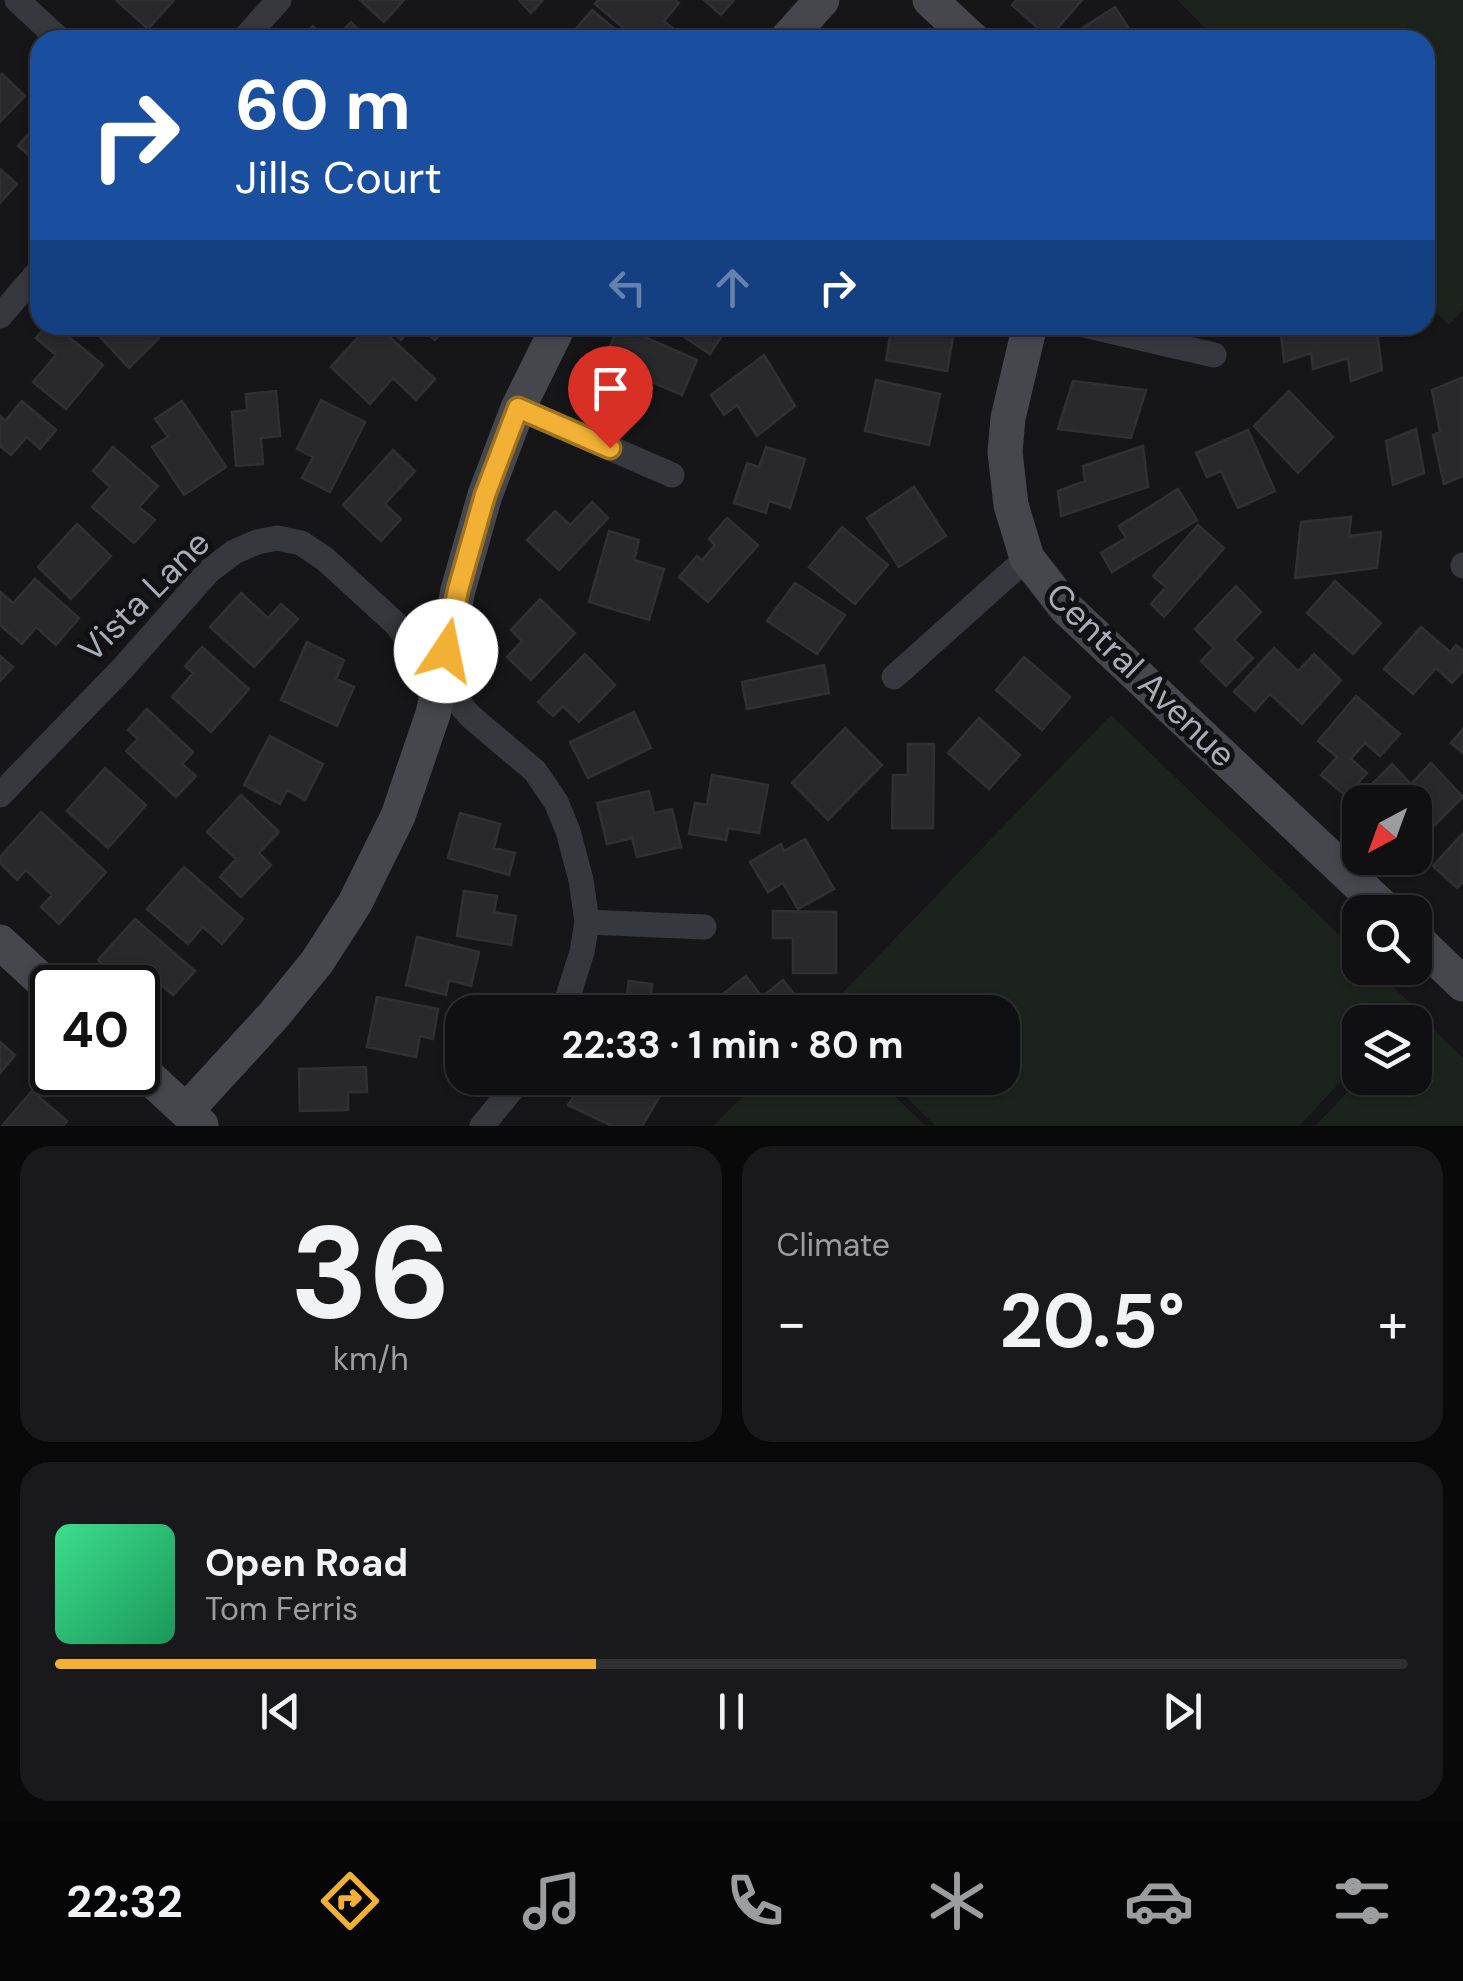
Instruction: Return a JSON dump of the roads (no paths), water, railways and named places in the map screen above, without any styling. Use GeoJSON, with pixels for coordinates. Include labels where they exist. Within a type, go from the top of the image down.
{"type":"FeatureCollection","features":[{"type":"Feature","properties":{"kind":"street"},"geometry":{"type":"LineString","coordinates":[[17,0],[49,30]]}},
{"type":"Feature","properties":{"kind":"street"},"geometry":{"type":"LineString","coordinates":[[252,30],[279,0]]}},
{"type":"Feature","properties":{"kind":"street"},"geometry":{"type":"LineString","coordinates":[[795,30],[822,0]]}},
{"type":"Feature","properties":{"kind":"street"},"geometry":{"type":"LineString","coordinates":[[930,0],[962,30]]}},
{"type":"Feature","properties":{"kind":"street"},"geometry":{"type":"LineString","coordinates":[[0,316],[30,282]]}},
{"type":"Feature","properties":{"kind":"street"},"geometry":{"type":"LineString","coordinates":[[160,1092],[186,1121],[317,962],[355,903],[398,816],[432,714],[458,590],[479,514],[518,408],[554,335]]}},
{"type":"Feature","properties":{"kind":"street","name":"Central Avenue"},"geometry":{"type":"LineString","coordinates":[[1028,335],[1008,418],[1005,452],[1011,505],[1027,558],[1066,608],[1370,895]]}},
{"type":"Feature","properties":{"kind":"street"},"geometry":{"type":"LineString","coordinates":[[1129,335],[1214,354]]}},
{"type":"Feature","properties":{"kind":"street"},"geometry":{"type":"LineString","coordinates":[[518,408],[672,475]]}},
{"type":"Feature","properties":{"kind":"street","name":"Vista Lane"},"geometry":{"type":"LineString","coordinates":[[0,795],[210,571],[234,552],[256,542],[288,539],[325,559],[396,624],[470,716],[535,772],[556,802],[568,831],[586,922]]}},
{"type":"Feature","properties":{"kind":"street"},"geometry":{"type":"LineString","coordinates":[[894,677],[1027,558]]}},
{"type":"Feature","properties":{"kind":"street"},"geometry":{"type":"LineString","coordinates":[[568,995],[582,952],[586,922],[704,927]]}},
{"type":"Feature","properties":{"kind":"street"},"geometry":{"type":"LineString","coordinates":[[0,942],[30,970]]}},
{"type":"Feature","properties":{"kind":"street"},"geometry":{"type":"LineString","coordinates":[[1432,954],[1463,984]]}},
{"type":"Feature","properties":{"kind":"street"},"geometry":{"type":"LineString","coordinates":[[482,1126],[507,1095]]}}]}
